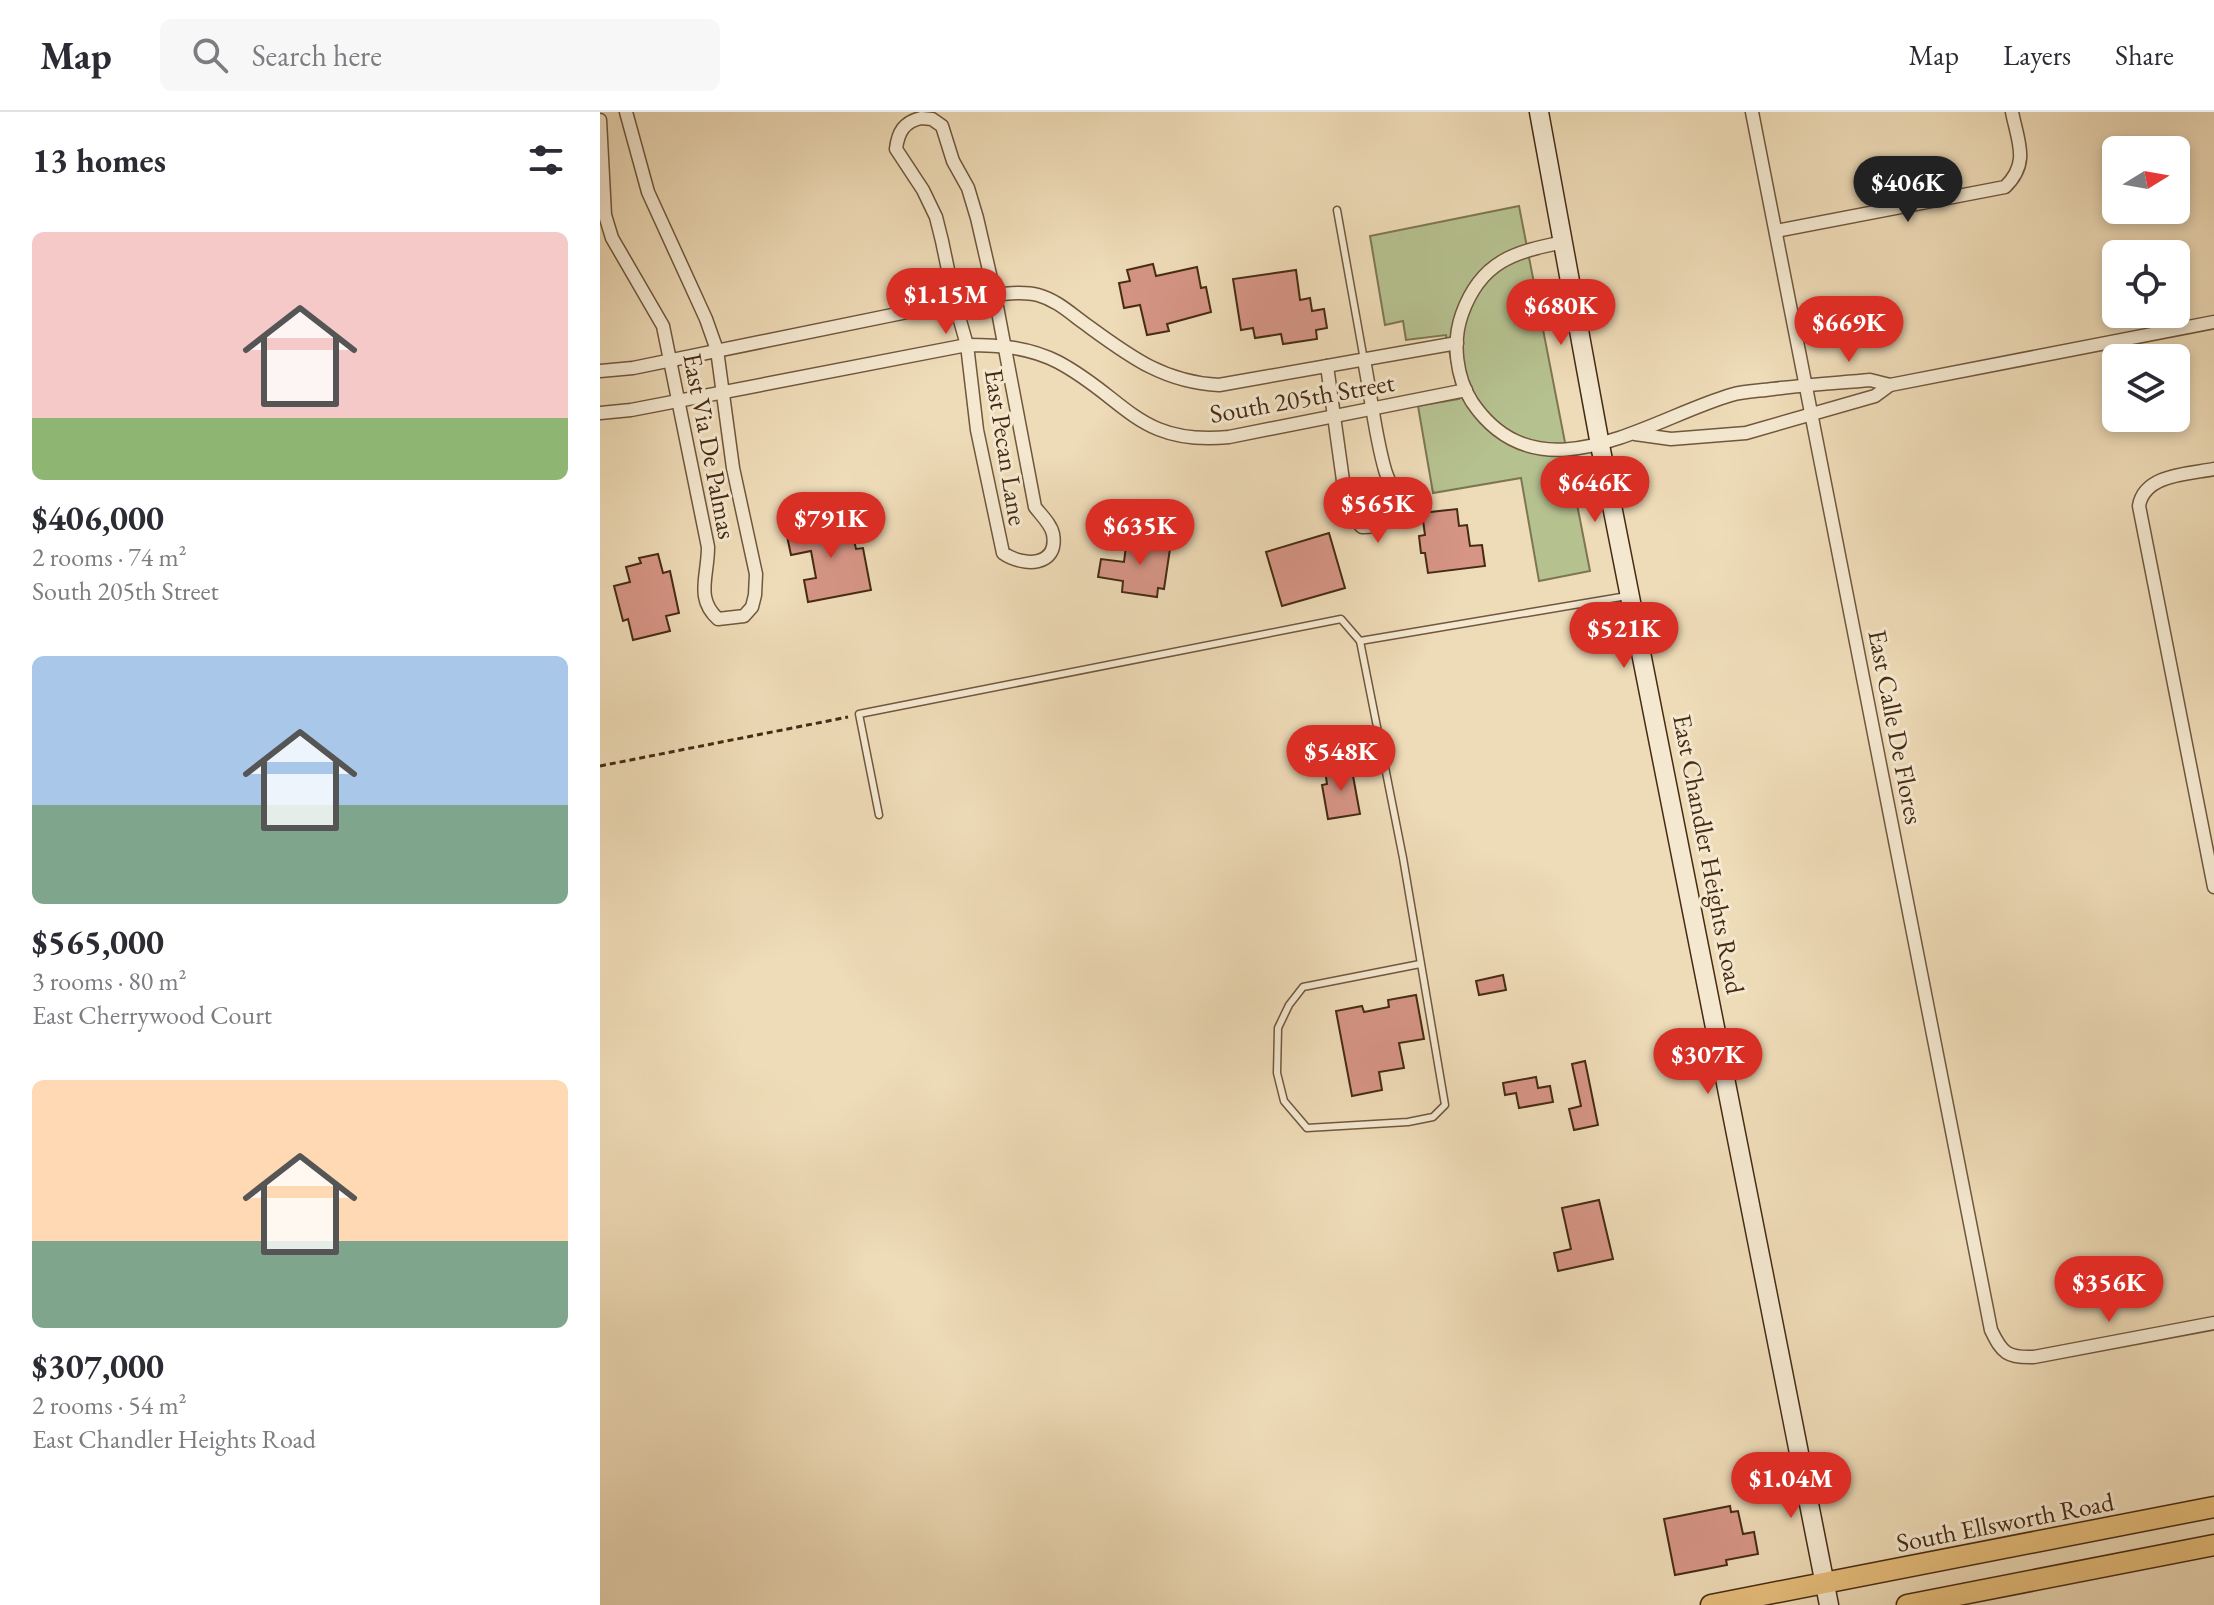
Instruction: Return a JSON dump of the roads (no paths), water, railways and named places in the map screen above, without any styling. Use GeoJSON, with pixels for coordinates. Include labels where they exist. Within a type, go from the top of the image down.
{"type":"FeatureCollection","features":[{"type":"Feature","properties":{"kind":"main road","name":"East Chandler Heights Road"},"geometry":{"type":"LineString","coordinates":[[1539,112],[1600,445],[1829,1605]]}},
{"type":"Feature","properties":{"kind":"main road","name":"South Ellsworth Road"},"geometry":{"type":"LineString","coordinates":[[1711,1605],[2214,1507]]}},
{"type":"Feature","properties":{"kind":"main road"},"geometry":{"type":"LineString","coordinates":[[1907,1605],[2214,1545]]}},
{"type":"Feature","properties":{"kind":"street","name":"East Via De Palmas"},"geometry":{"type":"LineString","coordinates":[[600,120],[605,215],[612,238],[663,326],[671,360],[708,547],[703,595],[706,608],[718,619],[744,616],[752,607],[756,574],[733,468],[717,350],[648,192],[626,112]]}},
{"type":"Feature","properties":{"kind":"street","name":"East Calle De Flores"},"geometry":{"type":"LineString","coordinates":[[1752,112],[1991,1330],[2000,1348],[2015,1358],[2214,1323]]}},
{"type":"Feature","properties":{"kind":"street"},"geometry":{"type":"LineString","coordinates":[[1776,231],[2005,187],[2018,174],[2021,157],[2012,112]]}},
{"type":"Feature","properties":{"kind":"street","name":"East Pecan Lane"},"geometry":{"type":"LineString","coordinates":[[932,119],[942,126],[953,161],[968,188],[985,245],[995,296],[1035,507],[1049,524],[1053,535],[1052,549],[1046,557],[1030,564],[1016,562],[1003,553],[977,430],[967,345],[936,217],[923,190],[896,149],[902,127],[911,120],[932,119]]}},
{"type":"Feature","properties":{"kind":"street"},"geometry":{"type":"LineString","coordinates":[[1564,242],[1522,251],[1488,272],[1465,305],[1457,343],[1461,378],[1480,413],[1510,438],[1551,450],[1600,445],[1733,394],[1870,380],[1890,385],[2214,325]]}},
{"type":"Feature","properties":{"kind":"street","name":"South 205th Street"},"geometry":{"type":"LineString","coordinates":[[600,371],[1020,293],[1049,299],[1065,307],[1157,372],[1187,381],[1219,385],[1457,343]]}},
{"type":"Feature","properties":{"kind":"street","name":"South 205th Street"},"geometry":{"type":"LineString","coordinates":[[600,413],[631,410],[967,345],[1003,345],[1056,361],[1089,382],[1136,420],[1182,436],[1210,439],[1466,390]]}},
{"type":"Feature","properties":{"kind":"street"},"geometry":{"type":"LineString","coordinates":[[1327,366],[1346,502],[1352,517],[1362,527],[1375,527],[1388,520],[1395,499],[1384,467],[1364,360]]}},
{"type":"Feature","properties":{"kind":"street"},"geometry":{"type":"LineString","coordinates":[[1635,434],[1671,439],[1746,433],[1875,396],[1890,385]]}},
{"type":"Feature","properties":{"kind":"street"},"geometry":{"type":"LineString","coordinates":[[2214,469],[2166,479],[2144,491],[2140,498],[2140,516],[2214,887]]}},
{"type":"Feature","properties":{"kind":"lane"},"geometry":{"type":"LineString","coordinates":[[1337,210],[1364,360]]}},
{"type":"Feature","properties":{"kind":"lane"},"geometry":{"type":"LineString","coordinates":[[1360,641],[1630,595]]}},
{"type":"Feature","properties":{"kind":"lane"},"geometry":{"type":"LineString","coordinates":[[879,815],[859,714],[1341,619],[1360,641],[1403,858],[1445,1105],[1433,1117],[1408,1122],[1307,1128],[1284,1101],[1277,1073],[1278,1028],[1289,1005],[1303,987],[1420,964]]}}]}
